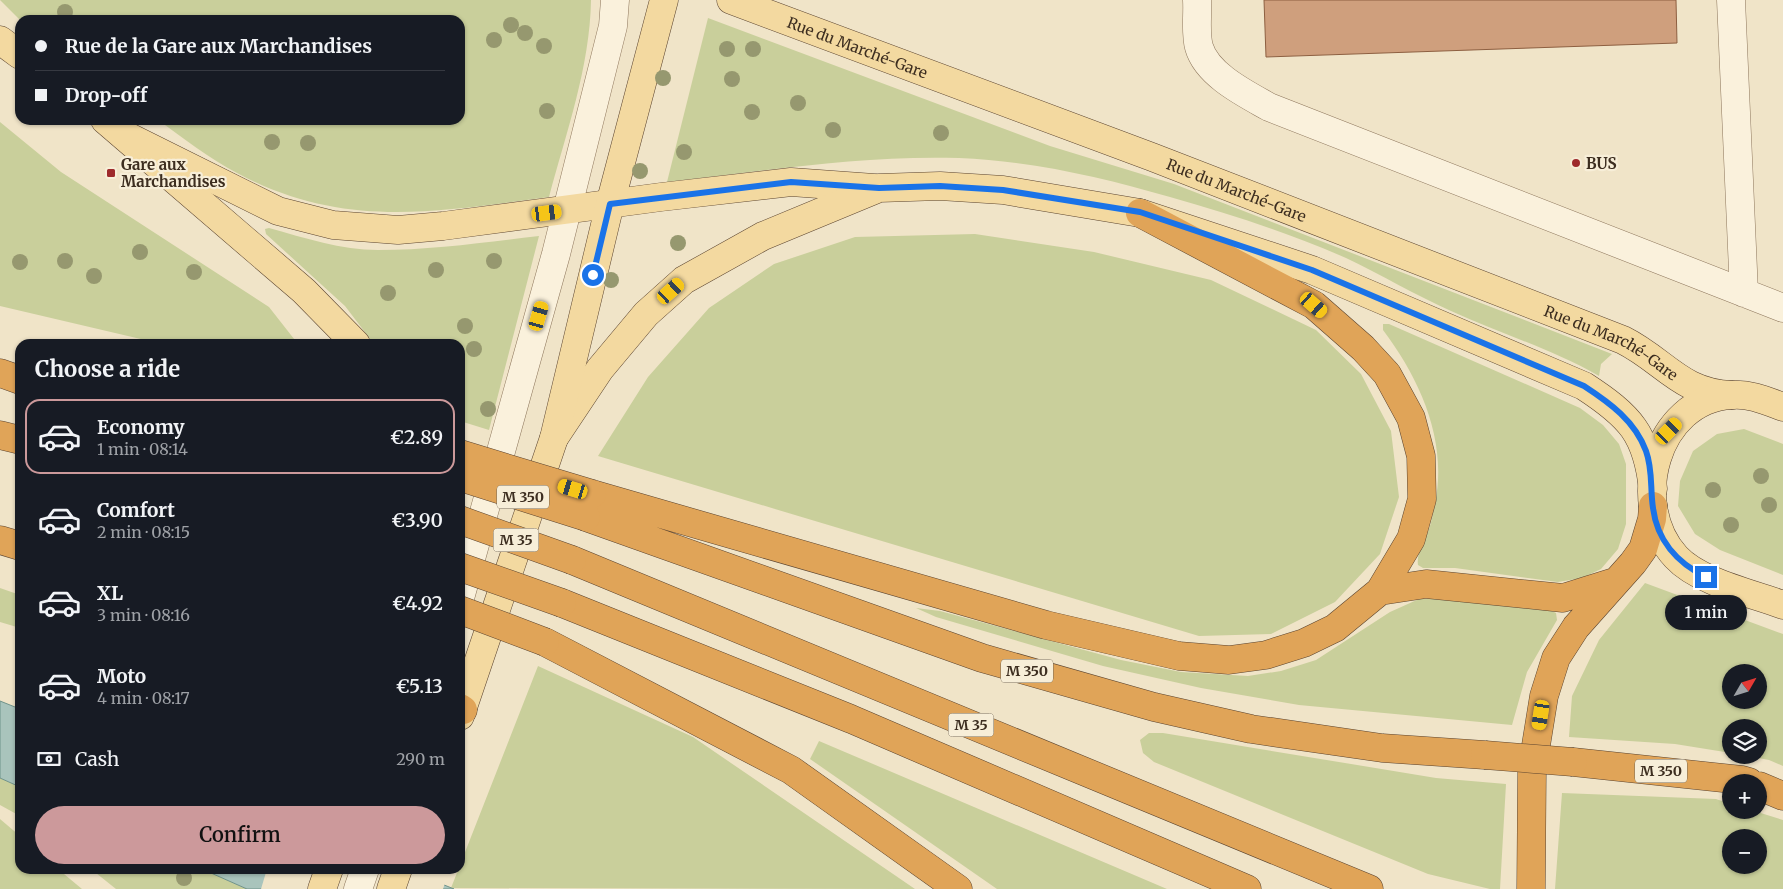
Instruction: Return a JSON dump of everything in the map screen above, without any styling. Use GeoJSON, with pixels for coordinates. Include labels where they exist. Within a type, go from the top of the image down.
{"type":"FeatureCollection","features":[{"type":"Feature","properties":{"kind":"highway"},"geometry":{"type":"LineString","coordinates":[[465,456],[589,506],[1046,625],[1179,656],[1229,660],[1266,655],[1304,644],[1335,628],[1380,591],[1411,539],[1422,499],[1421,456],[1411,418],[1387,374],[1364,348],[1314,305],[1140,212]]}},
{"type":"Feature","properties":{"kind":"highway"},"geometry":{"type":"LineString","coordinates":[[0,359],[15,362]]}},
{"type":"Feature","properties":{"kind":"highway"},"geometry":{"type":"LineString","coordinates":[[0,374],[15,378]]}},
{"type":"Feature","properties":{"kind":"highway"},"geometry":{"type":"LineString","coordinates":[[0,435],[15,439]]}},
{"type":"Feature","properties":{"kind":"highway","name":"M 350"},"geometry":{"type":"LineString","coordinates":[[465,478],[589,506],[982,658],[1154,707],[1252,729],[1382,748],[1485,754],[1722,778]]}},
{"type":"Feature","properties":{"kind":"highway"},"geometry":{"type":"LineString","coordinates":[[1531,889],[1532,770],[1544,696],[1556,658],[1576,627],[1614,582],[1633,564],[1643,549],[1648,533],[1653,498]]}},
{"type":"Feature","properties":{"kind":"highway","name":"M 35"},"geometry":{"type":"LineString","coordinates":[[465,522],[572,560],[1369,889]]}},
{"type":"Feature","properties":{"kind":"highway"},"geometry":{"type":"LineString","coordinates":[[0,540],[15,544]]}},
{"type":"Feature","properties":{"kind":"highway"},"geometry":{"type":"LineString","coordinates":[[465,569],[562,602],[850,719],[1247,889]]}},
{"type":"Feature","properties":{"kind":"highway"},"geometry":{"type":"LineString","coordinates":[[1380,591],[1426,584],[1563,598],[1614,582]]}},
{"type":"Feature","properties":{"kind":"highway"},"geometry":{"type":"LineString","coordinates":[[465,612],[545,642],[791,770],[958,889]]}},
{"type":"Feature","properties":{"kind":"highway"},"geometry":{"type":"LineString","coordinates":[[1767,789],[1783,796]]}},
{"type":"Feature","properties":{"kind":"highway"},"geometry":{"type":"LineString","coordinates":[[1519,889],[1530,846]]}},
{"type":"Feature","properties":{"kind":"main road"},"geometry":{"type":"LineString","coordinates":[[465,699],[554,438],[610,204],[664,0]]}},
{"type":"Feature","properties":{"kind":"main road","name":"Rue du Marché-Gare"},"geometry":{"type":"LineString","coordinates":[[731,0],[1152,157],[1623,340],[1648,354],[1690,386],[1703,392],[1749,396],[1783,407]]}},
{"type":"Feature","properties":{"kind":"main road"},"geometry":{"type":"LineString","coordinates":[[0,40],[15,51]]}},
{"type":"Feature","properties":{"kind":"main road"},"geometry":{"type":"LineString","coordinates":[[114,127],[278,212],[333,225],[398,230],[566,211],[791,182],[879,188],[940,186],[1003,190],[1140,212],[1312,270],[1584,386],[1608,402],[1625,417],[1637,433],[1647,452],[1656,524],[1665,544],[1690,569],[1783,605]]}},
{"type":"Feature","properties":{"kind":"main road"},"geometry":{"type":"LineString","coordinates":[[114,127],[304,291],[351,339]]}},
{"type":"Feature","properties":{"kind":"main road"},"geometry":{"type":"LineString","coordinates":[[554,438],[600,370],[646,314],[684,280],[763,236],[879,188]]}},
{"type":"Feature","properties":{"kind":"main road"},"geometry":{"type":"LineString","coordinates":[[1653,498],[1659,447],[1669,431],[1698,405],[1732,395]]}},
{"type":"Feature","properties":{"kind":"main road"},"geometry":{"type":"LineString","coordinates":[[322,889],[327,874]]}},
{"type":"Feature","properties":{"kind":"main road"},"geometry":{"type":"LineString","coordinates":[[392,889],[396,874]]}},
{"type":"Feature","properties":{"kind":"lane"},"geometry":{"type":"LineString","coordinates":[[465,580],[552,270],[613,26],[615,0]]}},
{"type":"Feature","properties":{"kind":"lane"},"geometry":{"type":"LineString","coordinates":[[1197,0],[1198,36],[1204,57],[1223,78],[1269,107],[1783,308]]}},
{"type":"Feature","properties":{"kind":"lane"},"geometry":{"type":"LineString","coordinates":[[1731,0],[1744,294]]}},
{"type":"Feature","properties":{"kind":"lane"},"geometry":{"type":"LineString","coordinates":[[358,889],[363,874]]}},
{"type":"Feature","properties":{"kind":"green space"},"geometry":{"type":"Polygon","coordinates":[[[0,0],[591,0],[590,25],[582,75],[549,197],[429,211],[390,212],[353,210],[315,203],[276,191],[237,173],[196,148],[165,125],[465,125],[465,15],[15,15],[0,0]]]}},
{"type":"Feature","properties":{"kind":"green space"},"geometry":{"type":"Polygon","coordinates":[[[708,18],[1050,146],[1174,184],[1612,354],[1601,364],[1599,376],[1544,349],[1451,311],[1346,258],[1303,240],[1192,203],[1118,183],[1040,166],[959,158],[886,159],[849,161],[667,182],[708,18]]]}},
{"type":"Feature","properties":{"kind":"green space"},"geometry":{"type":"Polygon","coordinates":[[[0,122],[61,172],[269,307],[294,339],[141,339],[0,306],[0,122]]]}},
{"type":"Feature","properties":{"kind":"green space"},"geometry":{"type":"Polygon","coordinates":[[[269,228],[337,246],[378,250],[439,247],[539,236],[489,430],[465,423],[465,339],[370,339],[345,306],[266,234],[265,229],[269,228]]]}},
{"type":"Feature","properties":{"kind":"green space"},"geometry":{"type":"Polygon","coordinates":[[[975,234],[1094,252],[1211,280],[1316,330],[1361,374],[1391,431],[1399,497],[1380,554],[1335,602],[1271,634],[1199,636],[598,456],[648,377],[709,308],[774,264],[855,237],[975,234]]]}},
{"type":"Feature","properties":{"kind":"green space"},"geometry":{"type":"Polygon","coordinates":[[[1383,324],[1389,324],[1580,408],[1603,425],[1619,444],[1626,464],[1626,524],[1618,549],[1601,569],[1582,578],[1558,582],[1455,568],[1423,568],[1418,565],[1418,556],[1430,526],[1435,503],[1438,457],[1428,412],[1419,390],[1409,369],[1383,330],[1383,324]]]}},
{"type":"Feature","properties":{"kind":"green space"},"geometry":{"type":"Polygon","coordinates":[[[1744,429],[1783,444],[1783,575],[1720,550],[1695,534],[1678,506],[1680,481],[1693,451],[1717,434],[1744,429]]]}},
{"type":"Feature","properties":{"kind":"green space"},"geometry":{"type":"Polygon","coordinates":[[[1645,583],[1783,634],[1783,766],[1767,760],[1767,719],[1722,719],[1722,752],[1675,744],[1569,737],[1572,696],[1599,640],[1645,583]]]}},
{"type":"Feature","properties":{"kind":"green space"},"geometry":{"type":"Polygon","coordinates":[[[0,588],[15,593],[15,626],[0,622],[0,588]]]}},
{"type":"Feature","properties":{"kind":"green space"},"geometry":{"type":"Polygon","coordinates":[[[1419,599],[1463,599],[1550,610],[1556,613],[1557,620],[1527,672],[1512,725],[1299,705],[1201,688],[1103,666],[936,617],[916,608],[940,611],[1121,660],[1181,672],[1248,676],[1281,671],[1316,660],[1390,612],[1419,599]]]}},
{"type":"Feature","properties":{"kind":"green space"},"geometry":{"type":"Polygon","coordinates":[[[538,666],[693,737],[915,889],[451,888],[456,874],[465,874],[465,852],[538,666]]]}},
{"type":"Feature","properties":{"kind":"green space"},"geometry":{"type":"Polygon","coordinates":[[[1149,733],[1163,733],[1436,778],[1506,784],[1500,889],[1490,889],[1428,874],[1154,762],[1143,753],[1140,740],[1149,733]]]}},
{"type":"Feature","properties":{"kind":"green space"},"geometry":{"type":"Polygon","coordinates":[[[819,741],[1167,889],[997,889],[810,759],[819,741]]]}},
{"type":"Feature","properties":{"kind":"green space"},"geometry":{"type":"Polygon","coordinates":[[[0,778],[15,785],[15,813],[0,805],[0,778]]]}},
{"type":"Feature","properties":{"kind":"green space"},"geometry":{"type":"Polygon","coordinates":[[[1562,793],[1716,799],[1722,801],[1722,819],[1767,819],[1767,815],[1783,820],[1783,889],[1555,889],[1562,793]]]}},
{"type":"Feature","properties":{"kind":"green space"},"geometry":{"type":"Polygon","coordinates":[[[0,819],[15,832],[15,874],[64,874],[82,889],[0,889],[0,819]]]}},
{"type":"Feature","properties":{"kind":"green space"},"geometry":{"type":"Polygon","coordinates":[[[97,874],[213,874],[247,889],[116,889],[97,874]]]}},
{"type":"Feature","properties":{"kind":"water"},"geometry":{"type":"Polygon","coordinates":[[[0,701],[15,707],[15,785],[0,778],[0,701]]]}},
{"type":"Feature","properties":{"kind":"water"},"geometry":{"type":"Polygon","coordinates":[[[213,874],[417,874],[454,889],[247,889],[213,874]]]}},
{"type":"Feature","properties":{"kind":"pier"},"geometry":{"type":"Polygon","coordinates":[[[266,874],[423,874],[445,883],[443,889],[261,889],[266,874]]]}},
{"type":"Feature","properties":{"kind":"building"},"geometry":{"type":"Polygon","coordinates":[[[1264,0],[1676,0],[1677,43],[1266,57],[1264,0]]]}},
{"type":"Feature","properties":{"kind":"place","name":"BUS"},"geometry":{"type":"Point","coordinates":[1576,163]}},
{"type":"Feature","properties":{"kind":"place","name":"Gare aux Marchandises"},"geometry":{"type":"Point","coordinates":[111,173]}},
{"type":"Feature","properties":{"kind":"route"},"geometry":{"type":"LineString","coordinates":[[593,275],[610,204],[660,197],[791,182],[879,188],[940,186],[1003,190],[1140,212],[1312,270],[1584,386],[1608,402],[1625,417],[1637,433],[1647,452],[1653,489],[1652,506],[1655,520],[1665,544],[1676,558],[1690,569],[1706,577]]}}]}
